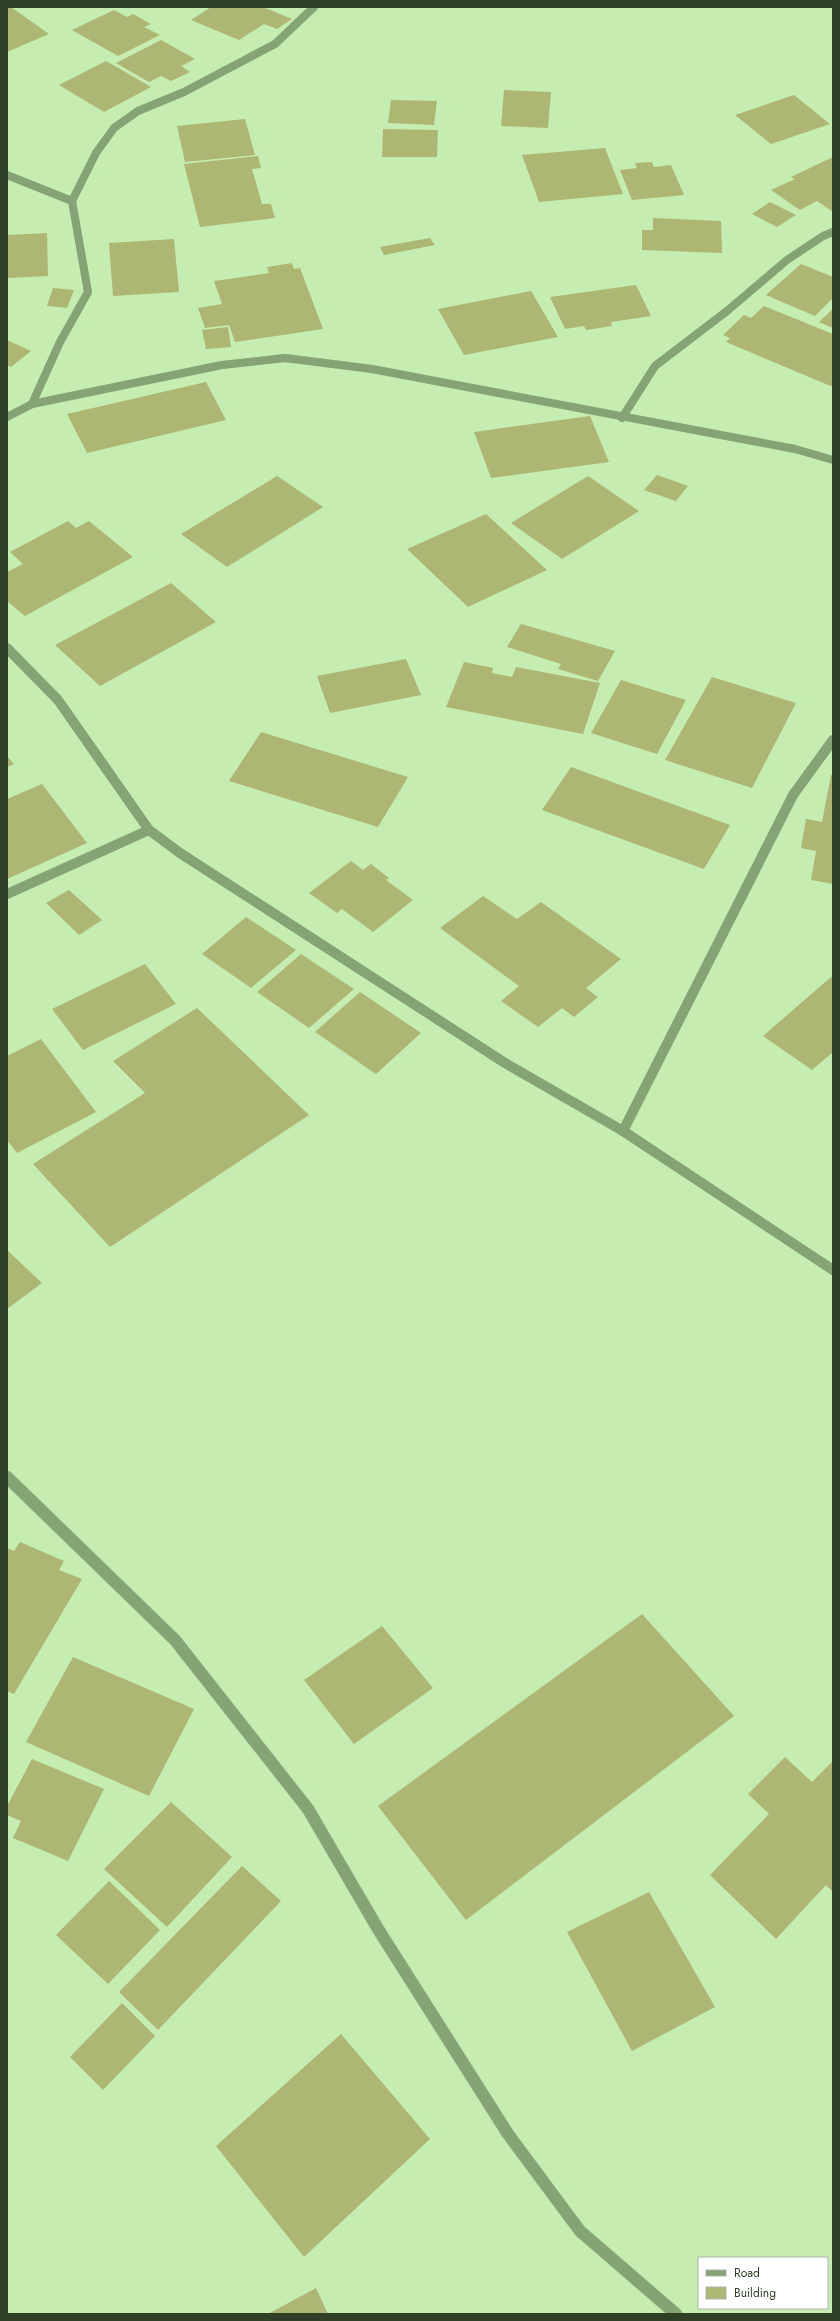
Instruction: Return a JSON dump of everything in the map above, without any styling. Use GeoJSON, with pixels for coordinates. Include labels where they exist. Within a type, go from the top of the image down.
{"type":"FeatureCollection","features":[{"type":"Feature","properties":{"kind":"street"},"geometry":{"type":"LineString","coordinates":[[32,404],[60,342],[88,292],[81,261],[79,226],[72,201],[96,153],[114,128],[138,111],[184,92],[275,44],[314,7]]}},
{"type":"Feature","properties":{"kind":"street"},"geometry":{"type":"LineString","coordinates":[[7,175],[72,201]]}},
{"type":"Feature","properties":{"kind":"street"},"geometry":{"type":"LineString","coordinates":[[622,418],[655,366],[727,311],[787,260],[823,236],[833,232]]}},
{"type":"Feature","properties":{"kind":"street"},"geometry":{"type":"LineString","coordinates":[[7,417],[32,404],[222,365],[285,358],[372,369],[622,418],[795,449],[833,460]]}},
{"type":"Feature","properties":{"kind":"street"},"geometry":{"type":"LineString","coordinates":[[7,648],[58,700],[149,830],[180,853],[505,1063],[623,1131],[833,1270]]}},
{"type":"Feature","properties":{"kind":"street"},"geometry":{"type":"LineString","coordinates":[[623,1131],[793,795],[833,740]]}},
{"type":"Feature","properties":{"kind":"street"},"geometry":{"type":"LineString","coordinates":[[7,894],[149,830]]}},
{"type":"Feature","properties":{"kind":"street"},"geometry":{"type":"LineString","coordinates":[[7,1477],[175,1640],[308,1810],[378,1929],[508,2134],[580,2232],[676,2314]]}},
{"type":"Feature","properties":{"kind":"building"},"geometry":{"type":"Polygon","coordinates":[[[7,7],[11,7],[49,34],[7,52],[7,7]]]}},
{"type":"Feature","properties":{"kind":"building"},"geometry":{"type":"Polygon","coordinates":[[[211,7],[263,7],[292,19],[277,29],[264,24],[239,40],[191,20],[211,7]]]}},
{"type":"Feature","properties":{"kind":"building"},"geometry":{"type":"Polygon","coordinates":[[[114,10],[127,17],[133,14],[151,24],[144,27],[160,35],[118,56],[72,30],[114,10]]]}},
{"type":"Feature","properties":{"kind":"building"},"geometry":{"type":"Polygon","coordinates":[[[161,40],[195,59],[181,66],[190,72],[171,81],[161,76],[149,82],[116,63],[161,40]]]}},
{"type":"Feature","properties":{"kind":"building"},"geometry":{"type":"Polygon","coordinates":[[[106,61],[151,87],[104,112],[59,85],[106,61]]]}},
{"type":"Feature","properties":{"kind":"building"},"geometry":{"type":"Polygon","coordinates":[[[504,90],[551,92],[548,128],[501,126],[504,90]]]}},
{"type":"Feature","properties":{"kind":"building"},"geometry":{"type":"Polygon","coordinates":[[[794,95],[830,124],[771,144],[735,115],[794,95]]]}},
{"type":"Feature","properties":{"kind":"building"},"geometry":{"type":"Polygon","coordinates":[[[391,100],[437,101],[434,125],[388,123],[391,100]]]}},
{"type":"Feature","properties":{"kind":"building"},"geometry":{"type":"Polygon","coordinates":[[[245,119],[255,155],[185,162],[177,126],[245,119]]]}},
{"type":"Feature","properties":{"kind":"building"},"geometry":{"type":"Polygon","coordinates":[[[383,129],[438,130],[437,157],[382,157],[383,129]]]}},
{"type":"Feature","properties":{"kind":"building"},"geometry":{"type":"Polygon","coordinates":[[[605,148],[623,194],[539,202],[522,155],[605,148]]]}},
{"type":"Feature","properties":{"kind":"building"},"geometry":{"type":"Polygon","coordinates":[[[258,156],[261,168],[252,169],[262,204],[271,204],[275,218],[200,227],[184,164],[258,156]]]}},
{"type":"Feature","properties":{"kind":"building"},"geometry":{"type":"Polygon","coordinates":[[[833,157],[833,212],[817,201],[800,210],[771,190],[795,179],[791,177],[833,157]]]}},
{"type":"Feature","properties":{"kind":"building"},"geometry":{"type":"Polygon","coordinates":[[[652,162],[654,167],[671,165],[684,195],[632,200],[620,170],[637,168],[635,163],[652,162]]]}},
{"type":"Feature","properties":{"kind":"building"},"geometry":{"type":"Polygon","coordinates":[[[770,202],[796,215],[777,227],[752,214],[770,202]]]}},
{"type":"Feature","properties":{"kind":"building"},"geometry":{"type":"Polygon","coordinates":[[[653,218],[721,221],[722,253],[642,250],[642,230],[653,230],[653,218]]]}},
{"type":"Feature","properties":{"kind":"building"},"geometry":{"type":"Polygon","coordinates":[[[47,233],[48,276],[7,278],[7,235],[47,233]]]}},
{"type":"Feature","properties":{"kind":"building"},"geometry":{"type":"Polygon","coordinates":[[[430,238],[435,245],[384,255],[380,247],[430,238]]]}},
{"type":"Feature","properties":{"kind":"building"},"geometry":{"type":"Polygon","coordinates":[[[174,239],[179,292],[113,296],[109,243],[174,239]]]}},
{"type":"Feature","properties":{"kind":"building"},"geometry":{"type":"Polygon","coordinates":[[[292,263],[294,269],[300,268],[323,329],[235,342],[229,325],[205,328],[198,308],[222,304],[214,281],[269,273],[267,267],[292,263]]]}},
{"type":"Feature","properties":{"kind":"building"},"geometry":{"type":"Polygon","coordinates":[[[801,264],[833,277],[833,298],[815,316],[766,295],[801,264]]]}},
{"type":"Feature","properties":{"kind":"building"},"geometry":{"type":"Polygon","coordinates":[[[636,285],[651,316],[611,322],[612,326],[586,330],[584,326],[565,329],[550,297],[636,285]]]}},
{"type":"Feature","properties":{"kind":"building"},"geometry":{"type":"Polygon","coordinates":[[[53,288],[74,290],[67,308],[47,306],[53,288]]]}},
{"type":"Feature","properties":{"kind":"building"},"geometry":{"type":"Polygon","coordinates":[[[531,291],[558,337],[464,355],[438,309],[531,291]]]}},
{"type":"Feature","properties":{"kind":"building"},"geometry":{"type":"Polygon","coordinates":[[[764,306],[833,334],[833,387],[726,342],[730,338],[723,335],[744,315],[751,318],[764,306]]]}},
{"type":"Feature","properties":{"kind":"building"},"geometry":{"type":"Polygon","coordinates":[[[833,309],[833,328],[819,322],[833,309]]]}},
{"type":"Feature","properties":{"kind":"building"},"geometry":{"type":"Polygon","coordinates":[[[228,327],[231,347],[206,349],[202,330],[228,327]]]}},
{"type":"Feature","properties":{"kind":"building"},"geometry":{"type":"Polygon","coordinates":[[[7,340],[31,351],[11,367],[7,365],[7,340]]]}},
{"type":"Feature","properties":{"kind":"building"},"geometry":{"type":"Polygon","coordinates":[[[206,382],[226,420],[87,453],[67,414],[206,382]]]}},
{"type":"Feature","properties":{"kind":"building"},"geometry":{"type":"Polygon","coordinates":[[[590,416],[609,462],[491,478],[474,432],[590,416]]]}},
{"type":"Feature","properties":{"kind":"building"},"geometry":{"type":"Polygon","coordinates":[[[657,475],[688,486],[676,501],[644,490],[657,475]]]}},
{"type":"Feature","properties":{"kind":"building"},"geometry":{"type":"Polygon","coordinates":[[[277,476],[323,507],[227,567],[181,534],[277,476]]]}},
{"type":"Feature","properties":{"kind":"building"},"geometry":{"type":"Polygon","coordinates":[[[588,476],[639,511],[562,559],[511,523],[588,476]]]}},
{"type":"Feature","properties":{"kind":"building"},"geometry":{"type":"Polygon","coordinates":[[[486,514],[547,570],[468,607],[407,549],[486,514]]]}},
{"type":"Feature","properties":{"kind":"building"},"geometry":{"type":"Polygon","coordinates":[[[68,521],[76,528],[89,521],[133,557],[25,616],[7,601],[7,572],[23,564],[10,552],[68,521]]]}},
{"type":"Feature","properties":{"kind":"building"},"geometry":{"type":"Polygon","coordinates":[[[171,583],[216,622],[100,686],[55,645],[171,583]]]}},
{"type":"Feature","properties":{"kind":"building"},"geometry":{"type":"Polygon","coordinates":[[[521,624],[615,651],[598,681],[558,669],[561,664],[507,647],[521,624]]]}},
{"type":"Feature","properties":{"kind":"building"},"geometry":{"type":"Polygon","coordinates":[[[406,659],[421,695],[330,713],[317,676],[406,659]]]}},
{"type":"Feature","properties":{"kind":"building"},"geometry":{"type":"Polygon","coordinates":[[[464,662],[493,668],[492,673],[512,677],[516,667],[600,683],[583,734],[446,707],[464,662]]]}},
{"type":"Feature","properties":{"kind":"building"},"geometry":{"type":"Polygon","coordinates":[[[712,677],[796,703],[752,788],[665,760],[712,677]]]}},
{"type":"Feature","properties":{"kind":"building"},"geometry":{"type":"Polygon","coordinates":[[[621,680],[686,700],[657,754],[591,733],[621,680]]]}},
{"type":"Feature","properties":{"kind":"building"},"geometry":{"type":"Polygon","coordinates":[[[261,732],[408,777],[378,827],[229,781],[261,732]]]}},
{"type":"Feature","properties":{"kind":"building"},"geometry":{"type":"Polygon","coordinates":[[[7,756],[14,764],[7,767],[7,756]]]}},
{"type":"Feature","properties":{"kind":"building"},"geometry":{"type":"Polygon","coordinates":[[[571,767],[730,825],[704,869],[542,810],[571,767]]]}},
{"type":"Feature","properties":{"kind":"building"},"geometry":{"type":"Polygon","coordinates":[[[831,775],[833,775],[833,884],[811,880],[816,851],[801,848],[806,819],[822,822],[831,775]]]}},
{"type":"Feature","properties":{"kind":"building"},"geometry":{"type":"Polygon","coordinates":[[[42,784],[87,843],[7,879],[7,799],[42,784]]]}},
{"type":"Feature","properties":{"kind":"building"},"geometry":{"type":"Polygon","coordinates":[[[351,861],[363,870],[371,864],[389,878],[386,880],[413,900],[373,932],[342,909],[337,913],[309,893],[351,861]]]}},
{"type":"Feature","properties":{"kind":"building"},"geometry":{"type":"Polygon","coordinates":[[[69,890],[102,920],[79,935],[46,903],[69,890]]]}},
{"type":"Feature","properties":{"kind":"building"},"geometry":{"type":"Polygon","coordinates":[[[483,896],[517,919],[541,902],[621,959],[586,988],[598,997],[574,1017],[562,1008],[538,1027],[501,1001],[519,986],[440,928],[483,896]]]}},
{"type":"Feature","properties":{"kind":"building"},"geometry":{"type":"Polygon","coordinates":[[[246,917],[296,950],[251,988],[202,954],[246,917]]]}},
{"type":"Feature","properties":{"kind":"building"},"geometry":{"type":"Polygon","coordinates":[[[301,954],[354,989],[309,1028],[257,992],[301,954]]]}},
{"type":"Feature","properties":{"kind":"building"},"geometry":{"type":"Polygon","coordinates":[[[145,964],[176,1004],[83,1050],[52,1009],[145,964]]]}},
{"type":"Feature","properties":{"kind":"building"},"geometry":{"type":"Polygon","coordinates":[[[831,977],[833,978],[833,1052],[812,1070],[763,1036],[831,977]]]}},
{"type":"Feature","properties":{"kind":"building"},"geometry":{"type":"Polygon","coordinates":[[[360,992],[421,1033],[376,1074],[315,1032],[360,992]]]}},
{"type":"Feature","properties":{"kind":"building"},"geometry":{"type":"Polygon","coordinates":[[[197,1008],[309,1115],[110,1247],[33,1164],[145,1093],[113,1061],[197,1008]]]}},
{"type":"Feature","properties":{"kind":"building"},"geometry":{"type":"Polygon","coordinates":[[[41,1039],[96,1112],[17,1153],[7,1140],[7,1056],[41,1039]]]}},
{"type":"Feature","properties":{"kind":"building"},"geometry":{"type":"Polygon","coordinates":[[[7,1250],[42,1283],[7,1309],[7,1250]]]}},
{"type":"Feature","properties":{"kind":"building"},"geometry":{"type":"Polygon","coordinates":[[[20,1542],[64,1561],[59,1570],[82,1579],[14,1694],[7,1691],[7,1548],[14,1551],[20,1542]]]}},
{"type":"Feature","properties":{"kind":"building"},"geometry":{"type":"Polygon","coordinates":[[[642,1614],[734,1716],[466,1920],[378,1806],[642,1614]]]}},
{"type":"Feature","properties":{"kind":"building"},"geometry":{"type":"Polygon","coordinates":[[[382,1626],[433,1688],[354,1744],[304,1680],[382,1626]]]}},
{"type":"Feature","properties":{"kind":"building"},"geometry":{"type":"Polygon","coordinates":[[[73,1657],[194,1709],[149,1796],[26,1742],[73,1657]]]}},
{"type":"Feature","properties":{"kind":"building"},"geometry":{"type":"Polygon","coordinates":[[[785,1757],[812,1782],[833,1761],[833,1892],[826,1885],[776,1939],[710,1875],[769,1814],[748,1794],[785,1757]]]}},
{"type":"Feature","properties":{"kind":"building"},"geometry":{"type":"Polygon","coordinates":[[[32,1759],[104,1789],[68,1861],[13,1838],[21,1821],[7,1815],[7,1806],[32,1759]]]}},
{"type":"Feature","properties":{"kind":"building"},"geometry":{"type":"Polygon","coordinates":[[[171,1802],[232,1857],[167,1927],[104,1869],[171,1802]]]}},
{"type":"Feature","properties":{"kind":"building"},"geometry":{"type":"Polygon","coordinates":[[[242,1866],[281,1901],[158,2030],[119,1992],[242,1866]]]}},
{"type":"Feature","properties":{"kind":"building"},"geometry":{"type":"Polygon","coordinates":[[[109,1881],[160,1930],[108,1984],[56,1935],[109,1881]]]}},
{"type":"Feature","properties":{"kind":"building"},"geometry":{"type":"Polygon","coordinates":[[[649,1892],[715,2007],[632,2051],[567,1932],[649,1892]]]}},
{"type":"Feature","properties":{"kind":"building"},"geometry":{"type":"Polygon","coordinates":[[[122,2003],[155,2036],[103,2090],[70,2057],[122,2003]]]}},
{"type":"Feature","properties":{"kind":"building"},"geometry":{"type":"Polygon","coordinates":[[[341,2034],[430,2139],[304,2257],[216,2146],[341,2034]]]}},
{"type":"Feature","properties":{"kind":"building"},"geometry":{"type":"Polygon","coordinates":[[[316,2288],[328,2314],[268,2314],[316,2288]]]}}]}
